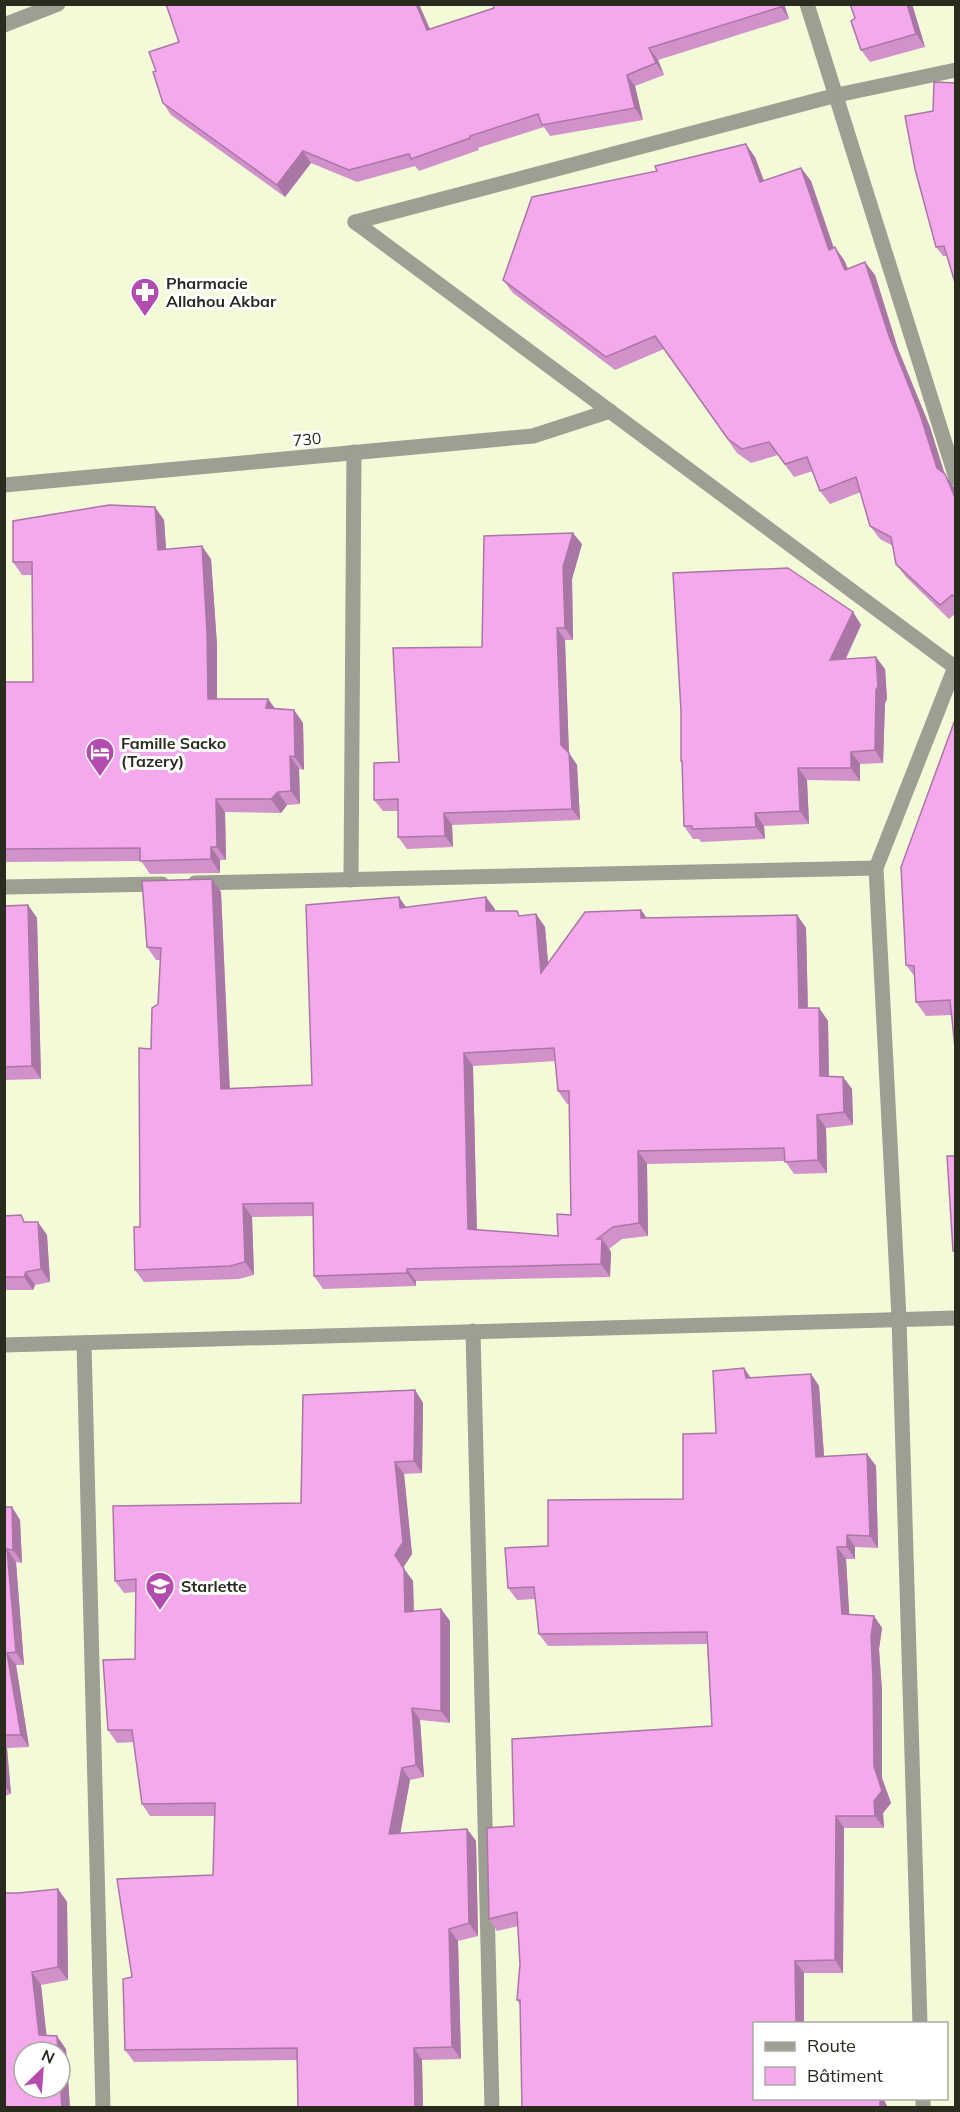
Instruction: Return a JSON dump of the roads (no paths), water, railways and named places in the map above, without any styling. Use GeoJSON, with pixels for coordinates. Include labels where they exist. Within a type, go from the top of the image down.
{"type":"FeatureCollection","features":[{"type":"Feature","properties":{"kind":"street"},"geometry":{"type":"LineString","coordinates":[[4,25],[58,4]]}},
{"type":"Feature","properties":{"kind":"street"},"geometry":{"type":"LineString","coordinates":[[807,4],[956,478]]}},
{"type":"Feature","properties":{"kind":"street"},"geometry":{"type":"LineString","coordinates":[[920,2022],[899,1318],[876,868],[955,668],[355,222],[837,95],[956,70]]}},
{"type":"Feature","properties":{"kind":"street","name":"730"},"geometry":{"type":"LineString","coordinates":[[4,485],[533,436],[610,411]]}},
{"type":"Feature","properties":{"kind":"street"},"geometry":{"type":"LineString","coordinates":[[351,880],[354,452]]}},
{"type":"Feature","properties":{"kind":"street"},"geometry":{"type":"LineString","coordinates":[[4,887],[876,868]]}},
{"type":"Feature","properties":{"kind":"street"},"geometry":{"type":"LineString","coordinates":[[4,1345],[956,1318]]}},
{"type":"Feature","properties":{"kind":"street"},"geometry":{"type":"LineString","coordinates":[[472,1330],[492,2108]]}},
{"type":"Feature","properties":{"kind":"street"},"geometry":{"type":"LineString","coordinates":[[84,1343],[102,2108]]}},
{"type":"Feature","properties":{"kind":"place","name":"Pharmacie Allahou Akbar"},"geometry":{"type":"Point","coordinates":[145,318]}},
{"type":"Feature","properties":{"kind":"place","name":"Famille Sacko (Tazery)"},"geometry":{"type":"Point","coordinates":[100,778]}},
{"type":"Feature","properties":{"kind":"place","name":"Starlette"},"geometry":{"type":"Point","coordinates":[160,1612]}}]}
